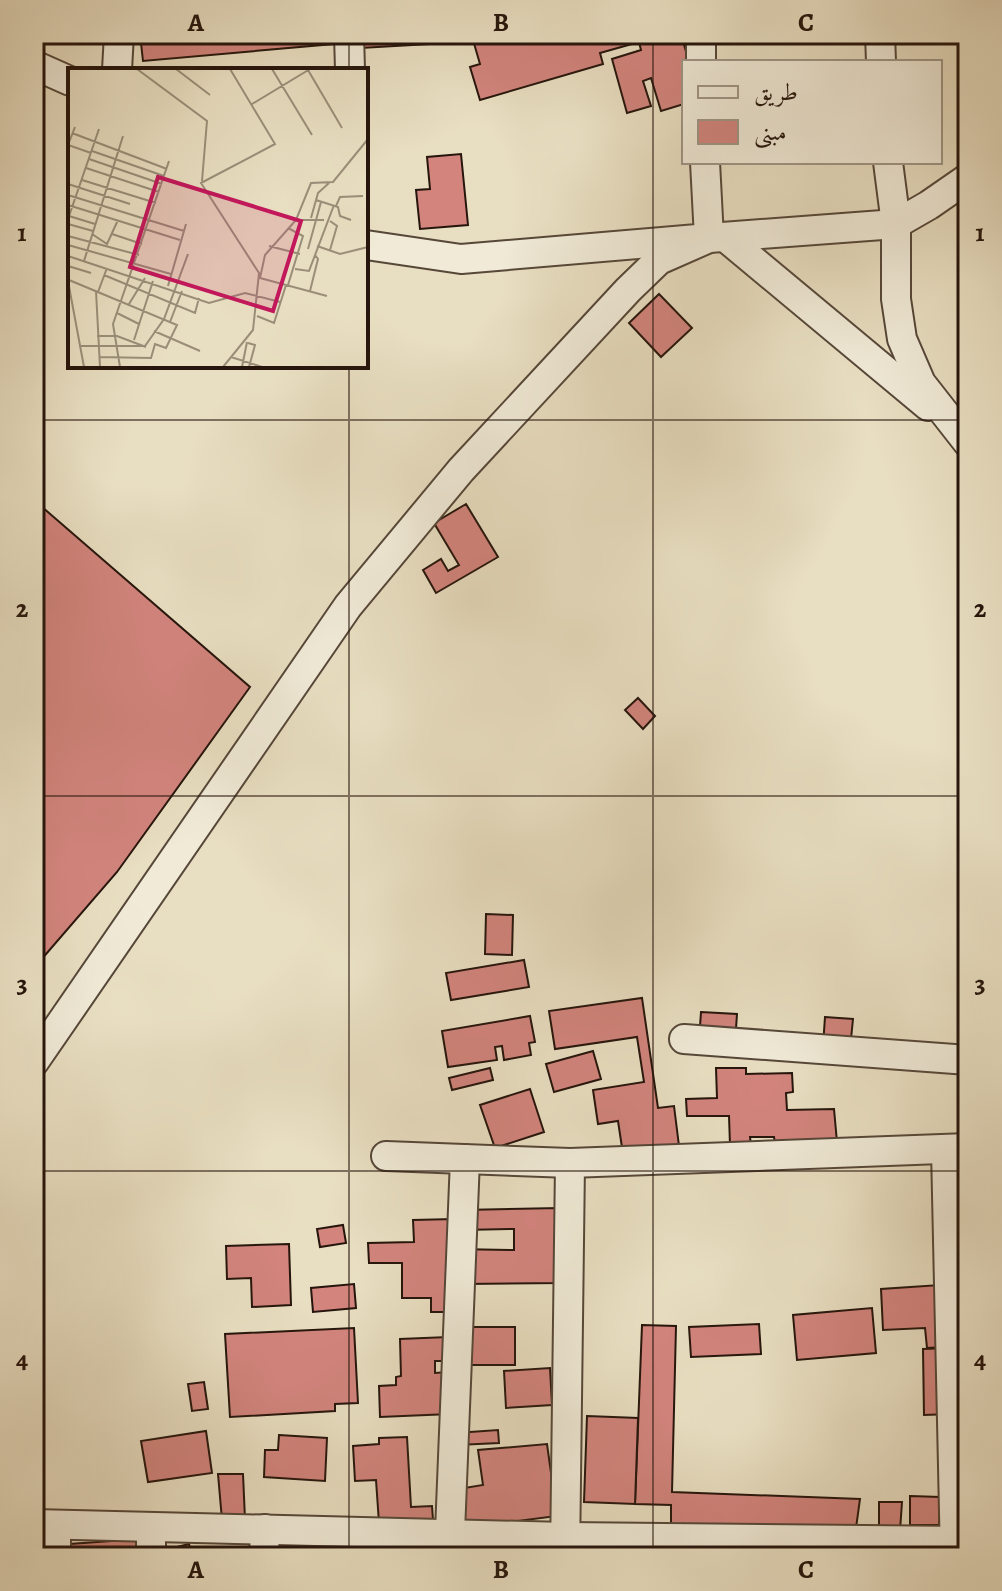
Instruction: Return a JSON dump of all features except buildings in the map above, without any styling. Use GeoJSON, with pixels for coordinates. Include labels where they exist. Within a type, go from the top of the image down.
{"type":"FeatureCollection","features":[{"type":"Feature","properties":{"kind":"street"},"geometry":{"type":"LineString","coordinates":[[117,68],[119,34]]}},
{"type":"Feature","properties":{"kind":"street"},"geometry":{"type":"LineString","coordinates":[[349,34],[350,68]]}},
{"type":"Feature","properties":{"kind":"street"},"geometry":{"type":"LineString","coordinates":[[701,34],[701,60]]}},
{"type":"Feature","properties":{"kind":"street"},"geometry":{"type":"LineString","coordinates":[[880,34],[881,60]]}},
{"type":"Feature","properties":{"kind":"street"},"geometry":{"type":"LineString","coordinates":[[34,65],[68,80]]}},
{"type":"Feature","properties":{"kind":"street"},"geometry":{"type":"LineString","coordinates":[[705,164],[717,237],[960,435]]}},
{"type":"Feature","properties":{"kind":"street"},"geometry":{"type":"LineString","coordinates":[[888,164],[896,224],[896,299],[902,339],[921,383],[960,435]]}},
{"type":"Feature","properties":{"kind":"street"},"geometry":{"type":"LineString","coordinates":[[368,245],[461,259],[896,224],[968,178]]}},
{"type":"Feature","properties":{"kind":"street"},"geometry":{"type":"LineString","coordinates":[[34,1062],[348,606],[461,470],[628,290],[659,260],[717,237]]}},
{"type":"Feature","properties":{"kind":"street"},"geometry":{"type":"LineString","coordinates":[[684,1039],[968,1060]]}},
{"type":"Feature","properties":{"kind":"street"},"geometry":{"type":"LineString","coordinates":[[56,1557],[45,1524],[151,1527],[265,1543],[854,1549],[959,1546],[957,1148],[570,1163],[386,1156]]}},
{"type":"Feature","properties":{"kind":"street"},"geometry":{"type":"LineString","coordinates":[[449,1545],[465,1159]]}},
{"type":"Feature","properties":{"kind":"street"},"geometry":{"type":"LineString","coordinates":[[566,1547],[570,1163]]}},
{"type":"Feature","properties":{"kind":"street"},"geometry":{"type":"LineString","coordinates":[[151,1527],[151,1557]]}}]}
